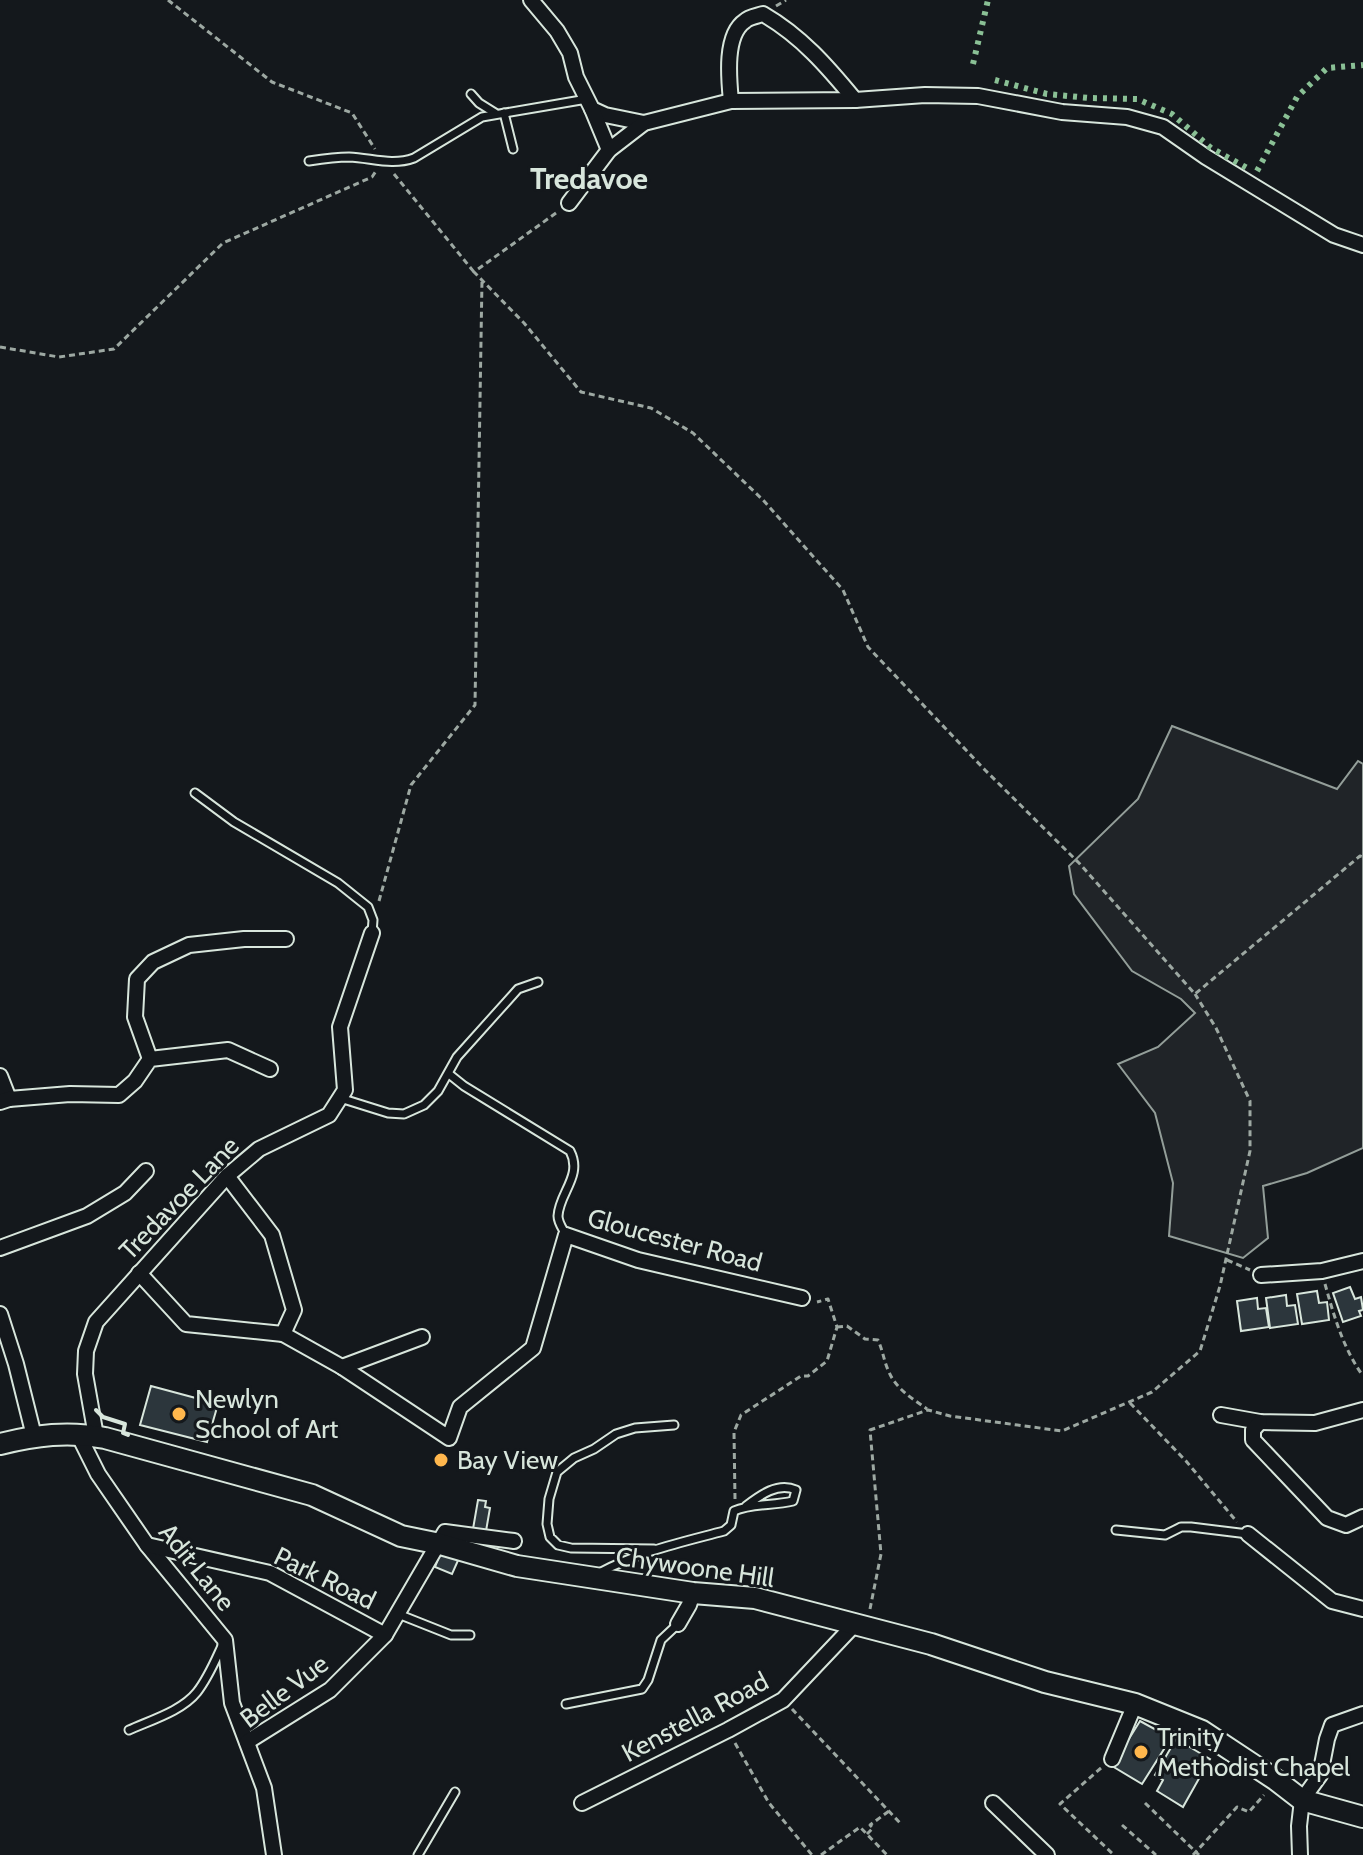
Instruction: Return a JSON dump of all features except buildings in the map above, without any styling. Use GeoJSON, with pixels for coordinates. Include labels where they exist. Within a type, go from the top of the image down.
{"type":"FeatureCollection","features":[{"type":"Feature","properties":{"kind":"main road","name":"Chywoone Hill"},"geometry":{"type":"LineString","coordinates":[[0,1444],[34,1436],[87,1435],[312,1495],[401,1536],[517,1566],[693,1593],[755,1598],[931,1644],[1045,1682],[1135,1704],[1202,1731],[1302,1800],[1363,1817]]}},
{"type":"Feature","properties":{"kind":"street"},"geometry":{"type":"LineString","coordinates":[[531,0],[557,31],[570,53],[576,77],[609,150]]}},
{"type":"Feature","properties":{"kind":"street"},"geometry":{"type":"LineString","coordinates":[[731,101],[728,71],[733,39],[743,21],[763,14],[822,60],[855,100]]}},
{"type":"Feature","properties":{"kind":"street"},"geometry":{"type":"LineString","coordinates":[[569,203],[609,150],[644,123],[731,101],[978,96],[1062,112],[1127,117],[1163,127],[1206,157],[1334,235],[1363,245]]}},
{"type":"Feature","properties":{"kind":"street"},"geometry":{"type":"LineString","coordinates":[[590,104],[605,115],[644,123]]}},
{"type":"Feature","properties":{"kind":"street"},"geometry":{"type":"LineString","coordinates":[[340,1098],[345,1090],[340,1027],[372,933]]}},
{"type":"Feature","properties":{"kind":"street"},"geometry":{"type":"LineString","coordinates":[[150,1059],[135,1017],[137,979],[153,962],[189,945],[244,939],[286,939]]}},
{"type":"Feature","properties":{"kind":"street"},"geometry":{"type":"LineString","coordinates":[[0,1076],[4,1101],[70,1094],[119,1095],[135,1081],[150,1059],[228,1050],[270,1069]]}},
{"type":"Feature","properties":{"kind":"street","name":"Tredavoe Lane"},"geometry":{"type":"LineString","coordinates":[[87,1435],[86,1351],[96,1322],[227,1176],[259,1149],[329,1115],[340,1098]]}},
{"type":"Feature","properties":{"kind":"street"},"geometry":{"type":"LineString","coordinates":[[0,1248],[87,1216],[125,1193],[146,1171]]}},
{"type":"Feature","properties":{"kind":"street"},"geometry":{"type":"LineString","coordinates":[[227,1176],[272,1235],[294,1310],[283,1334]]}},
{"type":"Feature","properties":{"kind":"street","name":"Gloucester Road"},"geometry":{"type":"LineString","coordinates":[[139,1273],[186,1324],[283,1334],[342,1367],[449,1438],[460,1407],[533,1348],[566,1235],[638,1260],[802,1298]]}},
{"type":"Feature","properties":{"kind":"street"},"geometry":{"type":"LineString","coordinates":[[1261,1275],[1322,1271],[1363,1261]]}},
{"type":"Feature","properties":{"kind":"street"},"geometry":{"type":"LineString","coordinates":[[0,1314],[34,1436]]}},
{"type":"Feature","properties":{"kind":"street"},"geometry":{"type":"LineString","coordinates":[[342,1367],[422,1337]]}},
{"type":"Feature","properties":{"kind":"street"},"geometry":{"type":"LineString","coordinates":[[1221,1415],[1260,1422],[1315,1423],[1363,1410]]}},
{"type":"Feature","properties":{"kind":"street"},"geometry":{"type":"LineString","coordinates":[[1260,1422],[1253,1430],[1253,1440],[1327,1518],[1346,1525],[1363,1517]]}},
{"type":"Feature","properties":{"kind":"street","name":"Adit Lane"},"geometry":{"type":"LineString","coordinates":[[87,1435],[98,1474],[147,1545],[225,1640],[232,1703],[247,1742]]}},
{"type":"Feature","properties":{"kind":"street"},"geometry":{"type":"LineString","coordinates":[[440,1544],[445,1532],[514,1541]]}},
{"type":"Feature","properties":{"kind":"street"},"geometry":{"type":"LineString","coordinates":[[1248,1534],[1332,1601],[1363,1609]]}},
{"type":"Feature","properties":{"kind":"street","name":"Belle Vue"},"geometry":{"type":"LineString","coordinates":[[274,1855],[264,1788],[247,1742],[330,1690],[385,1635],[440,1544]]}},
{"type":"Feature","properties":{"kind":"street","name":"Park Road"},"geometry":{"type":"LineString","coordinates":[[147,1545],[270,1573],[385,1635]]}},
{"type":"Feature","properties":{"kind":"street"},"geometry":{"type":"LineString","coordinates":[[678,1624],[693,1593]]}},
{"type":"Feature","properties":{"kind":"street","name":"Kenstella Road"},"geometry":{"type":"LineString","coordinates":[[582,1803],[783,1700],[860,1627]]}},
{"type":"Feature","properties":{"kind":"street"},"geometry":{"type":"LineString","coordinates":[[1112,1759],[1135,1704]]}},
{"type":"Feature","properties":{"kind":"street"},"geometry":{"type":"LineString","coordinates":[[1300,1855],[1302,1800],[1320,1775],[1332,1725],[1363,1714]]}},
{"type":"Feature","properties":{"kind":"street"},"geometry":{"type":"LineString","coordinates":[[993,1803],[1047,1855]]}},
{"type":"Feature","properties":{"kind":"lane"},"geometry":{"type":"LineString","coordinates":[[471,94],[484,108],[501,114]]}},
{"type":"Feature","properties":{"kind":"lane"},"geometry":{"type":"LineString","coordinates":[[309,161],[350,157],[383,162],[406,161],[482,117],[590,104]]}},
{"type":"Feature","properties":{"kind":"lane"},"geometry":{"type":"LineString","coordinates":[[501,114],[513,149]]}},
{"type":"Feature","properties":{"kind":"lane"},"geometry":{"type":"LineString","coordinates":[[195,793],[234,822],[338,883],[368,907],[373,920],[372,933]]}},
{"type":"Feature","properties":{"kind":"lane"},"geometry":{"type":"LineString","coordinates":[[340,1098],[388,1113],[404,1114],[424,1105],[438,1091],[457,1057],[518,989],[538,982]]}},
{"type":"Feature","properties":{"kind":"lane"},"geometry":{"type":"LineString","coordinates":[[449,1074],[570,1151],[575,1171],[558,1214],[566,1235]]}},
{"type":"Feature","properties":{"kind":"lane"},"geometry":{"type":"LineString","coordinates":[[654,1549],[571,1548],[558,1545],[550,1537],[547,1524],[549,1499],[557,1472],[574,1458],[616,1434],[635,1428],[674,1425]]}},
{"type":"Feature","properties":{"kind":"lane"},"geometry":{"type":"LineString","coordinates":[[590,1578],[654,1549],[724,1531],[731,1525],[734,1511],[760,1495],[783,1486],[796,1490],[793,1501],[779,1505],[746,1506]]}},
{"type":"Feature","properties":{"kind":"lane"},"geometry":{"type":"LineString","coordinates":[[1116,1530],[1165,1535],[1181,1527],[1191,1527],[1248,1534]]}},
{"type":"Feature","properties":{"kind":"lane"},"geometry":{"type":"LineString","coordinates":[[398,1614],[451,1635],[470,1635]]}},
{"type":"Feature","properties":{"kind":"lane"},"geometry":{"type":"LineString","coordinates":[[566,1704],[642,1689],[661,1640],[678,1624]]}},
{"type":"Feature","properties":{"kind":"lane"},"geometry":{"type":"LineString","coordinates":[[129,1730],[167,1713],[195,1694],[225,1640]]}},
{"type":"Feature","properties":{"kind":"lane"},"geometry":{"type":"LineString","coordinates":[[418,1855],[455,1792]]}},
{"type":"Feature","properties":{"kind":"path"},"geometry":{"type":"LineString","coordinates":[[168,0],[272,82],[352,113],[383,162],[474,272],[524,323],[581,392],[651,408],[693,433],[763,500],[843,590],[868,647],[1079,863],[1195,994],[1216,1028],[1250,1101],[1250,1151],[1220,1286],[1200,1351],[1152,1392],[1062,1431],[950,1416],[928,1410],[903,1392],[889,1372],[878,1340],[865,1339],[847,1326],[837,1327]]}},
{"type":"Feature","properties":{"kind":"path"},"geometry":{"type":"LineString","coordinates":[[0,347],[59,357],[114,349],[223,243],[372,177],[383,162]]}},
{"type":"Feature","properties":{"kind":"path"},"geometry":{"type":"LineString","coordinates":[[474,272],[569,203]]}},
{"type":"Feature","properties":{"kind":"path"},"geometry":{"type":"LineString","coordinates":[[370,914],[378,903],[411,785],[475,705],[482,280]]}},
{"type":"Feature","properties":{"kind":"path"},"geometry":{"type":"LineString","coordinates":[[1195,994],[1360,856],[1363,857]]}},
{"type":"Feature","properties":{"kind":"path"},"geometry":{"type":"LineString","coordinates":[[1226,1260],[1261,1275]]}},
{"type":"Feature","properties":{"kind":"path"},"geometry":{"type":"LineString","coordinates":[[1322,1271],[1337,1325],[1350,1357],[1363,1376]]}},
{"type":"Feature","properties":{"kind":"path"},"geometry":{"type":"LineString","coordinates":[[734,1511],[734,1432],[741,1415],[801,1376],[808,1376],[827,1361],[837,1327],[828,1299],[810,1304],[802,1298]]}},
{"type":"Feature","properties":{"kind":"path"},"geometry":{"type":"LineString","coordinates":[[1130,1402],[1186,1461],[1248,1534]]}},
{"type":"Feature","properties":{"kind":"path"},"geometry":{"type":"LineString","coordinates":[[860,1627],[881,1554],[870,1430],[928,1410]]}},
{"type":"Feature","properties":{"kind":"path"},"geometry":{"type":"LineString","coordinates":[[783,1700],[902,1825]]}},
{"type":"Feature","properties":{"kind":"path"},"geometry":{"type":"LineString","coordinates":[[728,1730],[769,1803],[812,1855]]}},
{"type":"Feature","properties":{"kind":"path"},"geometry":{"type":"LineString","coordinates":[[1112,1759],[1060,1804],[1114,1855]]}},
{"type":"Feature","properties":{"kind":"path"},"geometry":{"type":"LineString","coordinates":[[1145,1803],[1196,1854],[1237,1807],[1249,1812],[1276,1780]]}},
{"type":"Feature","properties":{"kind":"path"},"geometry":{"type":"LineString","coordinates":[[867,1834],[873,1828],[870,1825],[889,1811]]}},
{"type":"Feature","properties":{"kind":"path"},"geometry":{"type":"LineString","coordinates":[[1122,1825],[1156,1855]]}},
{"type":"Feature","properties":{"kind":"path"},"geometry":{"type":"LineString","coordinates":[[821,1855],[860,1827],[887,1855]]}},
{"type":"Feature","properties":{"kind":"shaded area"},"geometry":{"type":"Polygon","coordinates":[[[1172,726],[1337,789],[1358,761],[1363,764],[1363,1148],[1307,1173],[1263,1186],[1268,1238],[1243,1258],[1169,1236],[1173,1183],[1155,1113],[1118,1064],[1158,1047],[1195,1013],[1181,999],[1132,971],[1074,894],[1069,866],[1138,799],[1172,726]]]}},
{"type":"Feature","properties":{"kind":"hedge"},"geometry":{"type":"LineString","coordinates":[[973,64],[988,0]]}},
{"type":"Feature","properties":{"kind":"hedge"},"geometry":{"type":"LineString","coordinates":[[1257,171],[1297,97],[1327,68],[1363,65]]}},
{"type":"Feature","properties":{"kind":"hedge"},"geometry":{"type":"LineString","coordinates":[[995,80],[1047,94],[1137,99],[1172,114],[1211,148],[1247,168]]}},
{"type":"Feature","properties":{"kind":"wall"},"geometry":{"type":"LineString","coordinates":[[96,1410],[103,1417],[125,1424],[123,1433],[128,1435]]}},
{"type":"Feature","properties":{"kind":"place","name":"Newlyn School of Art"},"geometry":{"type":"Point","coordinates":[179,1414]}},
{"type":"Feature","properties":{"kind":"place","name":"Bay View"},"geometry":{"type":"Point","coordinates":[441,1460]}},
{"type":"Feature","properties":{"kind":"place","name":"Trinity Methodist Chapel"},"geometry":{"type":"Point","coordinates":[1141,1752]}},
{"type":"Feature","properties":{"kind":"district","name":"Tredavoe"},"geometry":{"type":"Point","coordinates":[589,178]}}]}
